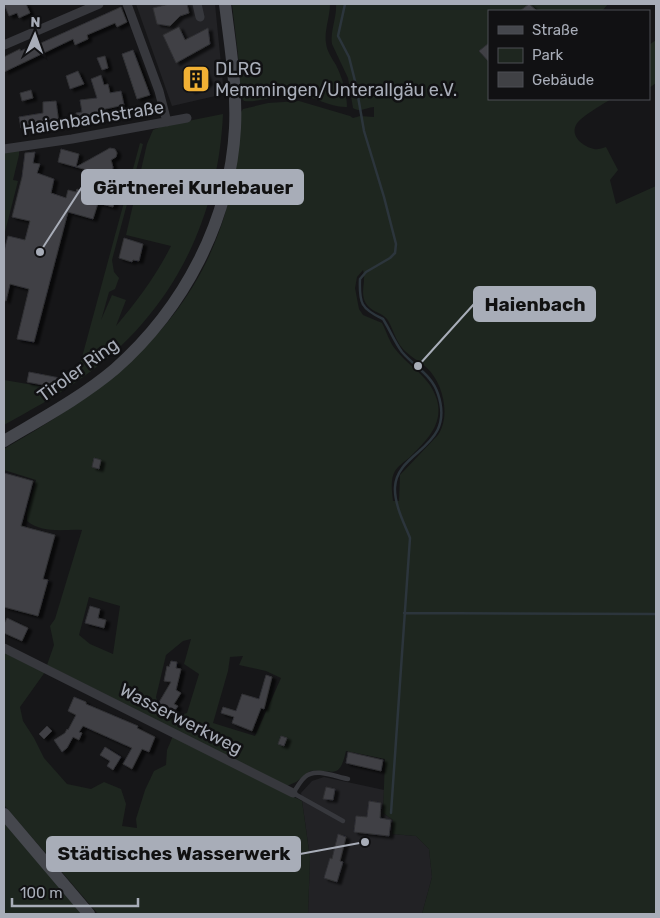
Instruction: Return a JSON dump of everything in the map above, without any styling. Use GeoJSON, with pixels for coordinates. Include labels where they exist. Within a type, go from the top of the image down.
{"type":"FeatureCollection","features":[{"type":"Feature","properties":{"kind":"main road","name":"Tiroler Ring"},"geometry":{"type":"LineString","coordinates":[[4,441],[60,407],[114,370],[153,331],[171,308],[196,268],[223,200],[232,156],[235,129],[234,84],[225,4]]}},
{"type":"Feature","properties":{"kind":"main road"},"geometry":{"type":"LineString","coordinates":[[4,814],[89,914]]}},
{"type":"Feature","properties":{"kind":"street"},"geometry":{"type":"LineString","coordinates":[[4,45],[99,4]]}},
{"type":"Feature","properties":{"kind":"street"},"geometry":{"type":"LineString","coordinates":[[127,4],[159,91],[167,122]]}},
{"type":"Feature","properties":{"kind":"street"},"geometry":{"type":"LineString","coordinates":[[197,4],[200,17]]}},
{"type":"Feature","properties":{"kind":"street","name":"Haienbachstraße"},"geometry":{"type":"LineString","coordinates":[[4,149],[69,140],[187,118]]}},
{"type":"Feature","properties":{"kind":"street","name":"Wasserwerkweg"},"geometry":{"type":"LineString","coordinates":[[4,648],[293,793]]}},
{"type":"Feature","properties":{"kind":"lane"},"geometry":{"type":"LineString","coordinates":[[293,793],[305,776],[311,773],[318,772],[348,779]]}},
{"type":"Feature","properties":{"kind":"lane","name":"Wasserwerkweg"},"geometry":{"type":"LineString","coordinates":[[293,793],[343,821]]}},
{"type":"Feature","properties":{"kind":"shaded area"},"geometry":{"type":"Polygon","coordinates":[[[136,4],[215,4],[224,94],[172,106],[136,4]]]}},
{"type":"Feature","properties":{"kind":"shaded area"},"geometry":{"type":"Polygon","coordinates":[[[324,777],[384,790],[383,813],[393,820],[392,834],[416,836],[429,849],[432,877],[422,914],[308,914],[310,858],[301,793],[312,781],[324,777]]]}},
{"type":"Feature","properties":{"kind":"green space"},"geometry":{"type":"Polygon","coordinates":[[[232,4],[330,4],[326,43],[342,80],[347,107],[335,106],[310,97],[298,95],[284,95],[257,101],[244,101],[241,97],[232,4]]]}},
{"type":"Feature","properties":{"kind":"green space"},"geometry":{"type":"Polygon","coordinates":[[[336,4],[608,4],[603,10],[488,10],[488,100],[609,100],[587,114],[576,125],[576,137],[582,144],[590,148],[606,147],[618,170],[610,180],[616,204],[656,186],[656,914],[422,914],[432,877],[429,849],[416,836],[392,834],[393,820],[383,813],[385,759],[346,751],[338,770],[334,772],[310,771],[296,782],[287,786],[47,665],[54,645],[50,626],[55,619],[82,530],[46,529],[27,521],[27,514],[36,480],[4,470],[4,449],[75,405],[108,380],[138,354],[166,324],[190,292],[210,255],[225,214],[243,109],[268,103],[299,101],[353,118],[360,116],[374,117],[374,107],[361,110],[353,108],[348,78],[332,44],[336,4]],[[363,270],[357,277],[355,288],[359,309],[363,315],[382,323],[394,347],[425,378],[437,400],[438,417],[432,432],[393,474],[393,501],[399,501],[400,475],[438,435],[442,427],[444,419],[443,400],[433,374],[403,349],[387,319],[370,308],[365,302],[363,270]],[[89,597],[79,635],[90,644],[113,654],[120,606],[89,597]],[[191,639],[183,641],[166,655],[156,697],[158,704],[165,708],[162,714],[170,718],[187,713],[199,674],[184,664],[191,639]],[[243,656],[230,657],[228,671],[213,723],[255,736],[281,678],[266,671],[239,665],[243,656]]]}},
{"type":"Feature","properties":{"kind":"green space"},"geometry":{"type":"Polygon","coordinates":[[[656,40],[656,83],[650,87],[650,44],[656,40]]]}},
{"type":"Feature","properties":{"kind":"green space"},"geometry":{"type":"Polygon","coordinates":[[[223,114],[219,154],[211,193],[199,230],[183,265],[163,297],[139,328],[111,355],[70,386],[4,425],[4,380],[63,390],[63,380],[72,373],[81,361],[140,143],[143,144],[112,260],[114,272],[119,278],[115,289],[109,292],[101,320],[112,295],[126,300],[116,326],[146,288],[171,246],[126,235],[147,144],[153,130],[163,126],[223,114]]]}},
{"type":"Feature","properties":{"kind":"green space"},"geometry":{"type":"Polygon","coordinates":[[[19,150],[13,180],[18,181],[4,236],[4,152],[19,150]]]}},
{"type":"Feature","properties":{"kind":"green space"},"geometry":{"type":"Polygon","coordinates":[[[4,652],[45,672],[20,707],[23,721],[44,758],[67,784],[91,789],[104,782],[121,789],[126,804],[122,826],[137,828],[136,819],[145,790],[154,771],[166,765],[167,750],[173,736],[302,801],[310,858],[308,914],[98,914],[4,805],[4,652]]]}},
{"type":"Feature","properties":{"kind":"green space"},"geometry":{"type":"Polygon","coordinates":[[[4,821],[83,914],[4,914],[4,821]]]}},
{"type":"Feature","properties":{"kind":"building"},"geometry":{"type":"Polygon","coordinates":[[[4,4],[26,4],[30,13],[19,18],[17,13],[9,16],[4,4]]]}},
{"type":"Feature","properties":{"kind":"building"},"geometry":{"type":"Polygon","coordinates":[[[169,4],[187,4],[189,13],[180,16],[170,26],[157,24],[153,8],[169,4]]]}},
{"type":"Feature","properties":{"kind":"building"},"geometry":{"type":"Polygon","coordinates":[[[529,4],[536,10],[521,10],[529,4]]]}},
{"type":"Feature","properties":{"kind":"building"},"geometry":{"type":"Polygon","coordinates":[[[121,7],[127,22],[117,27],[115,23],[87,35],[88,39],[75,45],[73,39],[4,72],[4,57],[20,49],[20,51],[41,43],[121,7]]]}},
{"type":"Feature","properties":{"kind":"building"},"geometry":{"type":"Polygon","coordinates":[[[179,27],[185,40],[208,28],[210,44],[176,63],[163,35],[179,27]]]}},
{"type":"Feature","properties":{"kind":"building"},"geometry":{"type":"Polygon","coordinates":[[[488,44],[488,61],[479,51],[488,44]]]}},
{"type":"Feature","properties":{"kind":"building"},"geometry":{"type":"Polygon","coordinates":[[[133,50],[150,95],[137,99],[122,54],[133,50]]]}},
{"type":"Feature","properties":{"kind":"building"},"geometry":{"type":"Polygon","coordinates":[[[105,56],[108,68],[102,70],[97,58],[105,56]]]}},
{"type":"Feature","properties":{"kind":"building","name":"DLRG Memmingen/Unterallgäu e.V."},"geometry":{"type":"Polygon","coordinates":[[[204,70],[209,82],[205,86],[191,91],[184,77],[204,70]]]}},
{"type":"Feature","properties":{"kind":"building"},"geometry":{"type":"Polygon","coordinates":[[[78,71],[84,84],[70,89],[66,76],[78,71]]]}},
{"type":"Feature","properties":{"kind":"building"},"geometry":{"type":"Polygon","coordinates":[[[101,75],[104,85],[108,84],[110,93],[121,91],[124,105],[101,110],[101,113],[94,114],[94,119],[77,120],[76,113],[82,112],[80,100],[97,98],[91,79],[101,75]]]}},
{"type":"Feature","properties":{"kind":"building"},"geometry":{"type":"Polygon","coordinates":[[[31,90],[33,98],[22,101],[20,93],[31,90]]]}},
{"type":"Feature","properties":{"kind":"building"},"geometry":{"type":"Polygon","coordinates":[[[56,101],[59,124],[46,127],[44,124],[21,128],[19,117],[43,113],[43,102],[56,101]]]}},
{"type":"Feature","properties":{"kind":"building"},"geometry":{"type":"Polygon","coordinates":[[[110,148],[115,149],[117,153],[116,157],[111,160],[112,174],[121,176],[113,207],[98,203],[93,219],[68,212],[34,342],[17,339],[29,289],[10,284],[6,301],[4,300],[4,251],[8,236],[25,240],[30,221],[12,217],[22,177],[25,153],[35,152],[33,163],[40,164],[37,173],[54,179],[51,193],[66,198],[68,190],[76,192],[77,189],[82,191],[87,170],[76,167],[110,148]]]}},
{"type":"Feature","properties":{"kind":"building"},"geometry":{"type":"Polygon","coordinates":[[[61,149],[79,154],[76,167],[58,162],[61,149]]]}},
{"type":"Feature","properties":{"kind":"building"},"geometry":{"type":"Polygon","coordinates":[[[124,238],[143,244],[139,261],[133,260],[132,262],[119,258],[124,238]]]}},
{"type":"Feature","properties":{"kind":"building"},"geometry":{"type":"Polygon","coordinates":[[[29,372],[60,378],[59,388],[27,382],[29,372]]]}},
{"type":"Feature","properties":{"kind":"building"},"geometry":{"type":"Polygon","coordinates":[[[94,458],[101,460],[99,469],[92,467],[94,458]]]}},
{"type":"Feature","properties":{"kind":"building"},"geometry":{"type":"Polygon","coordinates":[[[4,473],[33,481],[21,526],[55,535],[43,579],[48,580],[38,616],[4,607],[4,473]]]}},
{"type":"Feature","properties":{"kind":"building"},"geometry":{"type":"Polygon","coordinates":[[[90,606],[100,609],[98,618],[106,620],[104,628],[85,623],[90,606]]]}},
{"type":"Feature","properties":{"kind":"building"},"geometry":{"type":"Polygon","coordinates":[[[7,618],[28,628],[22,641],[4,633],[4,624],[7,618]]]}},
{"type":"Feature","properties":{"kind":"building"},"geometry":{"type":"Polygon","coordinates":[[[171,661],[177,662],[176,668],[181,669],[176,690],[181,693],[174,704],[178,706],[170,718],[162,714],[165,708],[158,704],[171,682],[164,681],[167,666],[169,667],[171,661]]]}},
{"type":"Feature","properties":{"kind":"building"},"geometry":{"type":"Polygon","coordinates":[[[266,675],[272,677],[264,709],[261,708],[252,731],[232,723],[234,717],[221,713],[223,707],[236,711],[242,694],[259,699],[266,675]]]}},
{"type":"Feature","properties":{"kind":"building"},"geometry":{"type":"Polygon","coordinates":[[[74,697],[138,726],[137,728],[155,737],[149,752],[142,749],[132,769],[123,764],[132,748],[83,726],[79,732],[82,733],[79,740],[73,737],[67,748],[62,752],[54,740],[68,730],[76,715],[68,711],[74,697]]]}},
{"type":"Feature","properties":{"kind":"building"},"geometry":{"type":"Polygon","coordinates":[[[47,726],[52,731],[44,739],[39,734],[47,726]]]}},
{"type":"Feature","properties":{"kind":"building"},"geometry":{"type":"Polygon","coordinates":[[[281,736],[287,738],[284,746],[278,744],[281,736]]]}},
{"type":"Feature","properties":{"kind":"building"},"geometry":{"type":"Polygon","coordinates":[[[105,747],[121,757],[113,770],[107,766],[110,761],[100,755],[105,747]]]}},
{"type":"Feature","properties":{"kind":"building"},"geometry":{"type":"Polygon","coordinates":[[[348,752],[383,760],[381,771],[346,763],[348,752]]]}},
{"type":"Feature","properties":{"kind":"building"},"geometry":{"type":"Polygon","coordinates":[[[326,787],[335,789],[333,800],[323,799],[326,787]]]}},
{"type":"Feature","properties":{"kind":"building"},"geometry":{"type":"Polygon","coordinates":[[[369,801],[381,803],[380,818],[391,820],[389,836],[354,832],[356,816],[367,817],[369,801]]]}},
{"type":"Feature","properties":{"kind":"building"},"geometry":{"type":"Polygon","coordinates":[[[338,834],[346,837],[340,861],[343,862],[337,882],[324,878],[330,858],[332,859],[338,834]]]}},
{"type":"Feature","properties":{"kind":"waterway"},"geometry":{"type":"LineString","coordinates":[[345,4],[338,36],[349,57],[364,131],[396,244],[395,253],[390,258],[366,272],[360,279],[361,300],[370,312],[383,319],[402,352],[432,382],[438,394],[441,412],[439,426],[433,437],[405,464],[398,475],[395,487],[398,507],[410,538],[391,813]]}},
{"type":"Feature","properties":{"kind":"waterway"},"geometry":{"type":"LineString","coordinates":[[404,613],[656,614]]}},
{"type":"Feature","properties":{"kind":"place","name":"DLRG Memmingen/Unterallgäu e.V."},"geometry":{"type":"Point","coordinates":[196,79]}},
{"type":"Feature","properties":{"kind":"place","name":"Gärtnerei Kurlebauer"},"geometry":{"type":"Point","coordinates":[40,252]}},
{"type":"Feature","properties":{"kind":"place","name":"Haienbach"},"geometry":{"type":"Point","coordinates":[418,366]}},
{"type":"Feature","properties":{"kind":"place","name":"Städtisches Wasserwerk"},"geometry":{"type":"Point","coordinates":[365,842]}}]}
